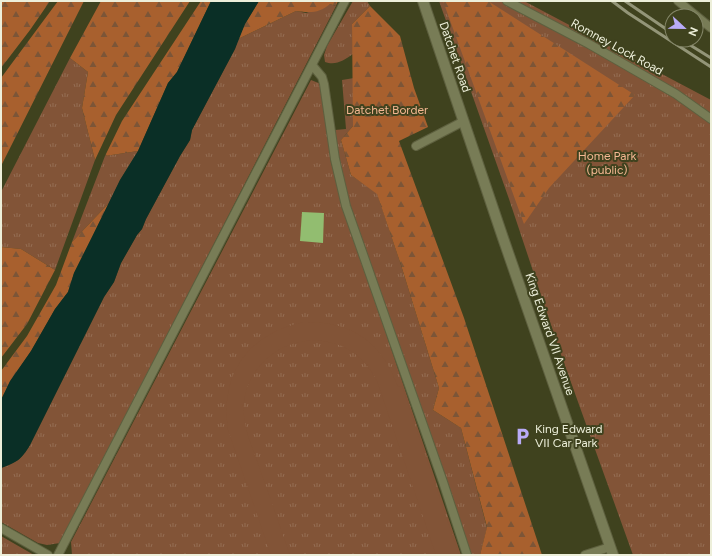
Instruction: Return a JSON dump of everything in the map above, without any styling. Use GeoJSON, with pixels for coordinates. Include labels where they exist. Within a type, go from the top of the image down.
{"type":"FeatureCollection","features":[{"type":"Feature","properties":{"kind":"main road","name":"Datchet Road"},"geometry":{"type":"LineString","coordinates":[[423,1],[464,121]]}},
{"type":"Feature","properties":{"kind":"main road","name":"King Edward VII Avenue"},"geometry":{"type":"LineString","coordinates":[[464,121],[503,238],[612,551]]}},
{"type":"Feature","properties":{"kind":"lane"},"geometry":{"type":"LineString","coordinates":[[58,555],[345,1]]}},
{"type":"Feature","properties":{"kind":"lane","name":"Romney Lock Road"},"geometry":{"type":"LineString","coordinates":[[507,1],[589,44],[676,94],[711,120]]}},
{"type":"Feature","properties":{"kind":"lane"},"geometry":{"type":"LineString","coordinates":[[678,1],[711,28]]}},
{"type":"Feature","properties":{"kind":"lane"},"geometry":{"type":"LineString","coordinates":[[312,65],[322,77],[324,84],[335,159],[348,213],[443,482],[467,555]]}},
{"type":"Feature","properties":{"kind":"lane"},"geometry":{"type":"LineString","coordinates":[[416,146],[464,121]]}},
{"type":"Feature","properties":{"kind":"lane"},"geometry":{"type":"LineString","coordinates":[[1,528],[48,555]]}},
{"type":"Feature","properties":{"kind":"lane"},"geometry":{"type":"LineString","coordinates":[[585,555],[612,551]]}},
{"type":"Feature","properties":{"kind":"green space"},"geometry":{"type":"Polygon","coordinates":[[[1,1],[50,1],[1,68],[1,1]]]}},
{"type":"Feature","properties":{"kind":"green space"},"geometry":{"type":"Polygon","coordinates":[[[58,1],[84,1],[1,166],[1,78],[58,1]]]}},
{"type":"Feature","properties":{"kind":"green space"},"geometry":{"type":"Polygon","coordinates":[[[101,1],[190,1],[116,115],[95,160],[82,108],[88,72],[70,58],[101,1]]]}},
{"type":"Feature","properties":{"kind":"green space"},"geometry":{"type":"Polygon","coordinates":[[[201,1],[211,1],[177,72],[168,83],[138,151],[105,156],[122,121],[201,1]]]}},
{"type":"Feature","properties":{"kind":"green space"},"geometry":{"type":"Polygon","coordinates":[[[259,1],[338,1],[336,6],[330,4],[319,11],[296,11],[238,39],[259,1]]]}},
{"type":"Feature","properties":{"kind":"green space"},"geometry":{"type":"Polygon","coordinates":[[[353,1],[367,1],[370,6],[352,24],[353,54],[336,63],[325,62],[324,55],[327,46],[353,1]]]}},
{"type":"Feature","properties":{"kind":"green space","name":"Home Park (public)"},"geometry":{"type":"Polygon","coordinates":[[[439,1],[524,1],[711,100],[711,555],[633,555],[559,349],[509,199],[439,1]]]}},
{"type":"Feature","properties":{"kind":"green space"},"geometry":{"type":"Polygon","coordinates":[[[443,1],[488,1],[635,95],[549,188],[524,224],[443,1]]]}},
{"type":"Feature","properties":{"kind":"green space"},"geometry":{"type":"Polygon","coordinates":[[[330,4],[336,6],[60,543],[47,545],[38,543],[1,522],[1,468],[18,460],[30,445],[104,297],[114,282],[121,263],[142,229],[146,219],[190,140],[192,130],[235,49],[238,39],[296,11],[306,13],[330,4]]]}},
{"type":"Feature","properties":{"kind":"green space","name":"Datchet Border"},"geometry":{"type":"Polygon","coordinates":[[[370,6],[400,36],[414,88],[428,127],[399,141],[464,318],[542,555],[480,555],[487,527],[461,428],[433,410],[439,388],[401,265],[377,194],[351,175],[341,140],[353,126],[352,24],[370,6]]]}},
{"type":"Feature","properties":{"kind":"green space"},"geometry":{"type":"Polygon","coordinates":[[[70,58],[88,72],[82,108],[95,160],[55,270],[21,249],[1,247],[1,192],[70,58]]]}},
{"type":"Feature","properties":{"kind":"green space"},"geometry":{"type":"Polygon","coordinates":[[[354,78],[353,126],[341,140],[351,175],[377,193],[439,388],[433,410],[461,428],[487,528],[480,555],[469,555],[355,226],[340,167],[335,130],[346,129],[342,80],[354,78]]]}},
{"type":"Feature","properties":{"kind":"green space"},"geometry":{"type":"Polygon","coordinates":[[[311,80],[321,84],[331,163],[357,248],[461,555],[72,555],[71,542],[311,80]]]}},
{"type":"Feature","properties":{"kind":"green space"},"geometry":{"type":"Polygon","coordinates":[[[138,151],[120,180],[109,203],[72,242],[105,156],[138,151]]]}},
{"type":"Feature","properties":{"kind":"green space"},"geometry":{"type":"Polygon","coordinates":[[[109,203],[74,273],[68,292],[55,309],[31,351],[10,382],[1,400],[1,371],[27,336],[56,285],[72,242],[109,203]]]}},
{"type":"Feature","properties":{"kind":"green space"},"geometry":{"type":"Polygon","coordinates":[[[1,247],[21,249],[55,270],[27,324],[1,358],[1,247]]]}},
{"type":"Feature","properties":{"kind":"green space"},"geometry":{"type":"Polygon","coordinates":[[[304,322],[337,325],[351,330],[363,337],[374,346],[383,358],[398,387],[402,386],[459,555],[436,555],[377,381],[370,370],[358,356],[342,346],[326,341],[309,341],[294,343],[279,350],[266,359],[256,371],[248,385],[244,402],[244,420],[246,429],[290,555],[271,555],[228,430],[227,409],[229,391],[234,374],[242,359],[253,346],[267,336],[284,328],[304,322]]]}},
{"type":"Feature","properties":{"kind":"green space"},"geometry":{"type":"Polygon","coordinates":[[[1,536],[34,555],[1,555],[1,536]]]}},
{"type":"Feature","properties":{"kind":"water"},"geometry":{"type":"Polygon","coordinates":[[[211,1],[259,1],[245,24],[235,49],[192,130],[190,140],[146,219],[142,229],[121,263],[114,282],[104,297],[30,445],[18,460],[1,468],[1,400],[10,381],[31,351],[55,309],[68,292],[74,273],[120,180],[138,151],[168,83],[177,72],[211,1]]]}},
{"type":"Feature","properties":{"kind":"building"},"geometry":{"type":"Polygon","coordinates":[[[302,212],[324,213],[323,243],[300,241],[302,212]]]}},
{"type":"Feature","properties":{"kind":"railway"},"geometry":{"type":"LineString","coordinates":[[612,1],[711,67]]}},
{"type":"Feature","properties":{"kind":"railway"},"geometry":{"type":"LineString","coordinates":[[625,1],[664,28]]}},
{"type":"Feature","properties":{"kind":"railway"},"geometry":{"type":"LineString","coordinates":[[695,48],[711,58]]}},
{"type":"Feature","properties":{"kind":"place","name":"King Edward VII Car Park"},"geometry":{"type":"Point","coordinates":[522,436]}}]}
